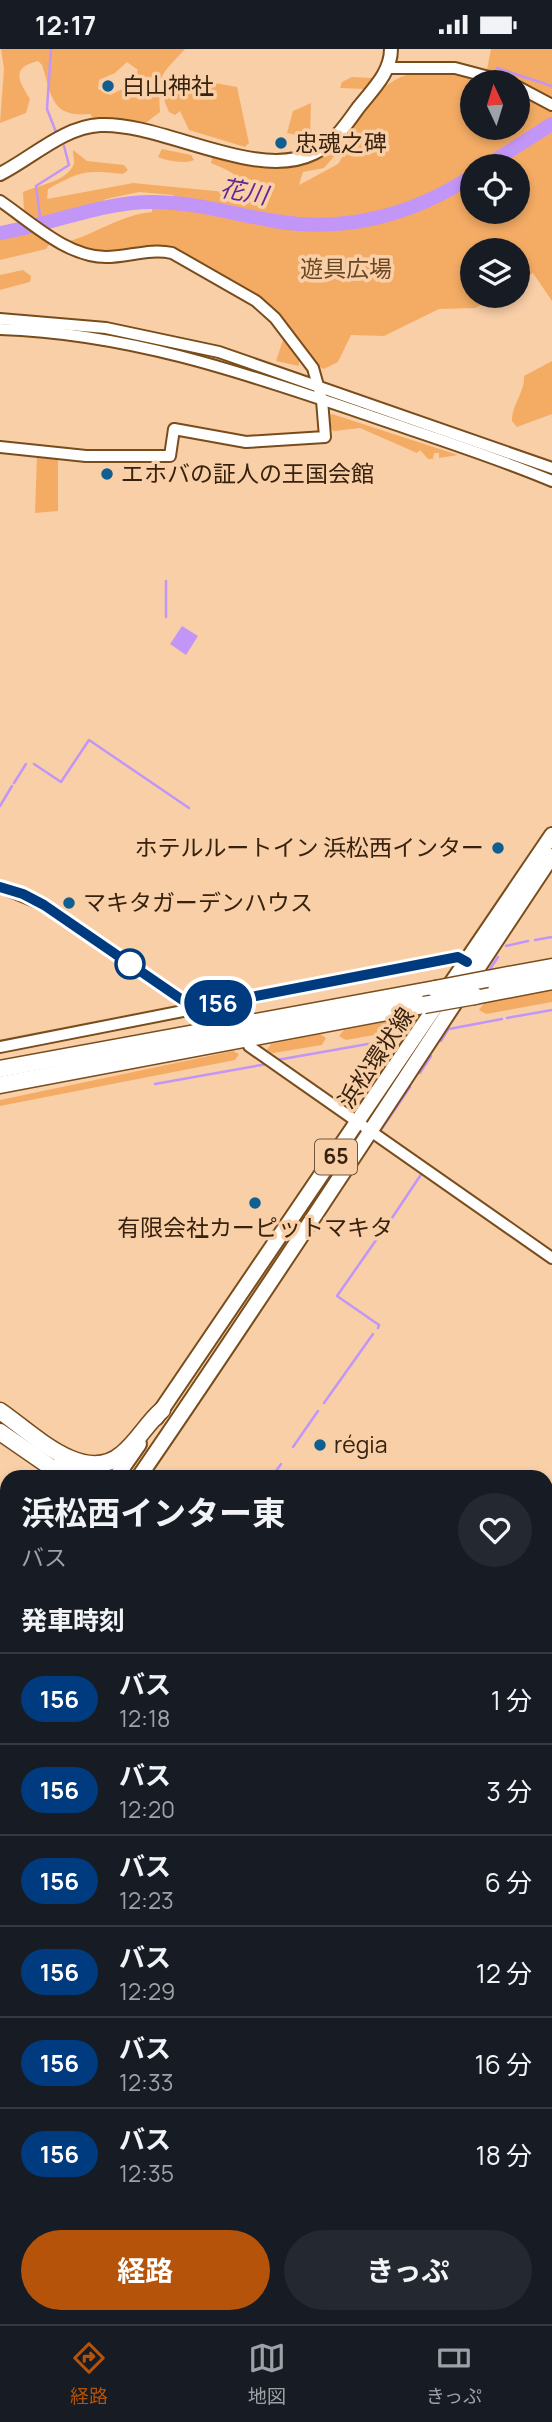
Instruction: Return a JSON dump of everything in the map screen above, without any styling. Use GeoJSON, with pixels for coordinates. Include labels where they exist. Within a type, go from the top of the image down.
{"type":"FeatureCollection","features":[{"type":"Feature","properties":{"kind":"highway"},"geometry":{"type":"LineString","coordinates":[[0,1069],[552,967]]}},
{"type":"Feature","properties":{"kind":"highway"},"geometry":{"type":"LineString","coordinates":[[0,1085],[552,981]]}},
{"type":"Feature","properties":{"kind":"highway"},"geometry":{"type":"LineString","coordinates":[[0,1091],[141,1059]]}},
{"type":"Feature","properties":{"kind":"highway"},"geometry":{"type":"LineString","coordinates":[[0,1411],[70,1458],[91,1465],[120,1456],[145,1425],[162,1410]]}},
{"type":"Feature","properties":{"kind":"highway"},"geometry":{"type":"LineString","coordinates":[[0,1419],[73,1470]]}},
{"type":"Feature","properties":{"kind":"highway"},"geometry":{"type":"LineString","coordinates":[[0,1432],[55,1470]]}},
{"type":"Feature","properties":{"kind":"highway"},"geometry":{"type":"LineString","coordinates":[[40,1459],[50,1470]]}},
{"type":"Feature","properties":{"kind":"main road"},"geometry":{"type":"LineString","coordinates":[[0,174],[71,132],[102,125],[125,127],[256,159],[286,160],[306,157],[337,136],[388,68],[391,49]]}},
{"type":"Feature","properties":{"kind":"main road","name":"浜松環状線"},"geometry":{"type":"LineString","coordinates":[[144,1470],[297,1247],[364,1127],[467,962],[552,835]]}},
{"type":"Feature","properties":{"kind":"main road","name":"浜松環状線"},"geometry":{"type":"LineString","coordinates":[[121,1470],[552,856]]}},
{"type":"Feature","properties":{"kind":"street"},"geometry":{"type":"LineString","coordinates":[[388,68],[462,70]]}},
{"type":"Feature","properties":{"kind":"street"},"geometry":{"type":"LineString","coordinates":[[530,94],[552,106]]}},
{"type":"Feature","properties":{"kind":"street"},"geometry":{"type":"LineString","coordinates":[[0,201],[75,250],[95,256],[156,251],[179,255],[269,312],[312,367],[322,400],[325,437],[246,442],[174,429],[170,456],[95,457],[0,447]]}},
{"type":"Feature","properties":{"kind":"street"},"geometry":{"type":"LineString","coordinates":[[0,319],[78,324],[163,338],[219,352],[552,468]]}},
{"type":"Feature","properties":{"kind":"street"},"geometry":{"type":"LineString","coordinates":[[0,329],[77,334],[151,347],[233,370],[552,481]]}},
{"type":"Feature","properties":{"kind":"street"},"geometry":{"type":"LineString","coordinates":[[0,887],[23,894],[44,905],[211,1019]]}},
{"type":"Feature","properties":{"kind":"street"},"geometry":{"type":"LineString","coordinates":[[0,1047],[458,957],[467,962]]}},
{"type":"Feature","properties":{"kind":"street"},"geometry":{"type":"LineString","coordinates":[[249,1046],[552,1258]]}},
{"type":"Feature","properties":{"kind":"green space"},"geometry":{"type":"Polygon","coordinates":[[[1,49],[185,49],[162,77],[159,90],[160,112],[143,125],[94,119],[90,114],[67,112],[60,108],[51,95],[42,65],[38,61],[20,71],[20,81],[30,99],[26,113],[0,123],[4,69],[1,49]],[[127,62],[115,73],[99,80],[98,89],[110,95],[129,86],[138,70],[127,62]]]}},
{"type":"Feature","properties":{"kind":"green space"},"geometry":{"type":"Polygon","coordinates":[[[491,49],[552,49],[552,100],[530,88],[530,70],[487,70],[491,49]]]}},
{"type":"Feature","properties":{"kind":"green space","name":"遊具広場"},"geometry":{"type":"Polygon","coordinates":[[[420,72],[460,74],[460,140],[530,140],[530,99],[552,111],[552,301],[533,273],[530,275],[530,238],[460,238],[460,308],[475,308],[439,309],[384,336],[351,335],[338,362],[324,369],[318,366],[266,302],[221,278],[182,251],[156,246],[106,252],[67,242],[119,220],[152,212],[152,205],[221,212],[275,223],[276,216],[187,203],[172,195],[139,192],[106,199],[91,208],[43,218],[36,218],[24,211],[23,192],[64,176],[74,164],[73,150],[87,161],[124,165],[128,170],[123,174],[91,172],[76,175],[48,189],[47,199],[133,183],[236,193],[240,190],[238,179],[211,163],[213,156],[272,165],[309,161],[340,140],[373,98],[401,77],[420,72]],[[345,144],[324,168],[303,172],[299,185],[338,164],[349,146],[345,144]]]}},
{"type":"Feature","properties":{"kind":"green space"},"geometry":{"type":"Polygon","coordinates":[[[176,74],[181,81],[180,96],[194,79],[237,87],[249,143],[245,147],[189,130],[180,111],[175,115],[169,112],[163,90],[168,77],[176,74]]]}},
{"type":"Feature","properties":{"kind":"green space"},"geometry":{"type":"Polygon","coordinates":[[[352,77],[372,80],[364,89],[340,88],[342,82],[352,77]]]}},
{"type":"Feature","properties":{"kind":"green space"},"geometry":{"type":"Polygon","coordinates":[[[311,103],[310,138],[287,133],[293,111],[311,103]]]}},
{"type":"Feature","properties":{"kind":"green space"},"geometry":{"type":"Polygon","coordinates":[[[162,149],[191,155],[194,160],[182,162],[158,157],[162,149]]]}},
{"type":"Feature","properties":{"kind":"green space"},"geometry":{"type":"Polygon","coordinates":[[[34,233],[50,243],[46,249],[0,260],[0,237],[34,233]]]}},
{"type":"Feature","properties":{"kind":"green space"},"geometry":{"type":"Polygon","coordinates":[[[23,270],[31,276],[30,282],[0,290],[0,275],[23,270]]]}},
{"type":"Feature","properties":{"kind":"green space"},"geometry":{"type":"Polygon","coordinates":[[[283,340],[299,361],[299,366],[276,361],[283,340]]]}},
{"type":"Feature","properties":{"kind":"green space"},"geometry":{"type":"Polygon","coordinates":[[[552,361],[552,414],[517,427],[512,421],[524,376],[552,361]]]}},
{"type":"Feature","properties":{"kind":"green space"},"geometry":{"type":"Polygon","coordinates":[[[332,414],[458,455],[439,458],[439,453],[434,453],[433,459],[428,459],[420,450],[417,453],[360,428],[334,431],[329,427],[328,417],[332,414]]]}},
{"type":"Feature","properties":{"kind":"green space"},"geometry":{"type":"Polygon","coordinates":[[[37,455],[58,458],[58,511],[35,513],[37,455]]]}},
{"type":"Feature","properties":{"kind":"green space"},"geometry":{"type":"Polygon","coordinates":[[[552,990],[552,1002],[486,1014],[479,1010],[484,1003],[552,990]]]}},
{"type":"Feature","properties":{"kind":"green space"},"geometry":{"type":"Polygon","coordinates":[[[400,1019],[407,1024],[402,1030],[346,1040],[339,1036],[344,1030],[400,1019]]]}},
{"type":"Feature","properties":{"kind":"green space"},"geometry":{"type":"Polygon","coordinates":[[[320,1034],[326,1038],[322,1045],[273,1053],[267,1050],[271,1044],[320,1034]]]}},
{"type":"Feature","properties":{"kind":"green space"},"geometry":{"type":"Polygon","coordinates":[[[233,1051],[239,1054],[235,1060],[0,1106],[0,1100],[233,1051]]]}},
{"type":"Feature","properties":{"kind":"shaded area"},"geometry":{"type":"Polygon","coordinates":[[[182,626],[198,636],[186,655],[170,644],[182,626]]]}},
{"type":"Feature","properties":{"kind":"waterway"},"geometry":{"type":"LineString","coordinates":[[51,49],[47,109],[56,132]]}},
{"type":"Feature","properties":{"kind":"waterway"},"geometry":{"type":"LineString","coordinates":[[497,68],[552,86]]}},
{"type":"Feature","properties":{"kind":"waterway","name":"花川"},"geometry":{"type":"LineString","coordinates":[[505,154],[552,124]]}},
{"type":"Feature","properties":{"kind":"waterway"},"geometry":{"type":"LineString","coordinates":[[41,224],[36,186],[69,165],[64,146]]}},
{"type":"Feature","properties":{"kind":"waterway","name":"花川"},"geometry":{"type":"LineString","coordinates":[[0,233],[114,206],[152,202],[198,206],[274,221],[327,225],[378,218],[402,211],[460,183]]}},
{"type":"Feature","properties":{"kind":"waterway"},"geometry":{"type":"LineString","coordinates":[[166,581],[166,617]]}},
{"type":"Feature","properties":{"kind":"waterway"},"geometry":{"type":"LineString","coordinates":[[34,764],[61,782],[89,740],[189,808]]}},
{"type":"Feature","properties":{"kind":"waterway"},"geometry":{"type":"LineString","coordinates":[[14,783],[26,764]]}},
{"type":"Feature","properties":{"kind":"waterway"},"geometry":{"type":"LineString","coordinates":[[0,806],[12,786]]}},
{"type":"Feature","properties":{"kind":"waterway"},"geometry":{"type":"LineString","coordinates":[[535,940],[552,937]]}},
{"type":"Feature","properties":{"kind":"waterway"},"geometry":{"type":"LineString","coordinates":[[506,946],[528,941]]}},
{"type":"Feature","properties":{"kind":"waterway"},"geometry":{"type":"LineString","coordinates":[[488,972],[498,957]]}},
{"type":"Feature","properties":{"kind":"waterway"},"geometry":{"type":"LineString","coordinates":[[507,1018],[552,1010]]}},
{"type":"Feature","properties":{"kind":"waterway"},"geometry":{"type":"LineString","coordinates":[[449,1029],[502,1019]]}},
{"type":"Feature","properties":{"kind":"waterway"},"geometry":{"type":"LineString","coordinates":[[441,1041],[449,1028]]}},
{"type":"Feature","properties":{"kind":"waterway"},"geometry":{"type":"LineString","coordinates":[[277,1060],[402,1038]]}},
{"type":"Feature","properties":{"kind":"waterway"},"geometry":{"type":"LineString","coordinates":[[420,1073],[431,1056]]}},
{"type":"Feature","properties":{"kind":"waterway"},"geometry":{"type":"LineString","coordinates":[[155,1084],[267,1064]]}},
{"type":"Feature","properties":{"kind":"waterway"},"geometry":{"type":"LineString","coordinates":[[381,1130],[410,1087]]}},
{"type":"Feature","properties":{"kind":"waterway"},"geometry":{"type":"LineString","coordinates":[[386,1227],[422,1173]]}},
{"type":"Feature","properties":{"kind":"waterway"},"geometry":{"type":"LineString","coordinates":[[378,1328],[379,1325],[337,1296],[381,1233]]}},
{"type":"Feature","properties":{"kind":"waterway"},"geometry":{"type":"LineString","coordinates":[[324,1403],[373,1334]]}},
{"type":"Feature","properties":{"kind":"waterway"},"geometry":{"type":"LineString","coordinates":[[293,1447],[318,1411]]}},
{"type":"Feature","properties":{"kind":"waterway"},"geometry":{"type":"LineString","coordinates":[[277,1470],[281,1464]]}},
{"type":"Feature","properties":{"kind":"bus line","name":"156"},"geometry":{"type":"LineString","coordinates":[[0,887],[23,894],[44,905],[194,1008],[458,957],[467,962]]}},
{"type":"Feature","properties":{"kind":"place","name":"白山神社"},"geometry":{"type":"Point","coordinates":[108,86]}},
{"type":"Feature","properties":{"kind":"place","name":"忠魂之碑"},"geometry":{"type":"Point","coordinates":[281,143]}},
{"type":"Feature","properties":{"kind":"place","name":"エホバの証人の王国会館"},"geometry":{"type":"Point","coordinates":[107,474]}},
{"type":"Feature","properties":{"kind":"place","name":"ホテルルートイン 浜松西インター"},"geometry":{"type":"Point","coordinates":[498,848]}},
{"type":"Feature","properties":{"kind":"place","name":"マキタガーデンハウス"},"geometry":{"type":"Point","coordinates":[69,903]}},
{"type":"Feature","properties":{"kind":"place","name":"有限会社カーピットマキタ"},"geometry":{"type":"Point","coordinates":[255,1203]}},
{"type":"Feature","properties":{"kind":"place","name":"régia"},"geometry":{"type":"Point","coordinates":[320,1445]}}]}
